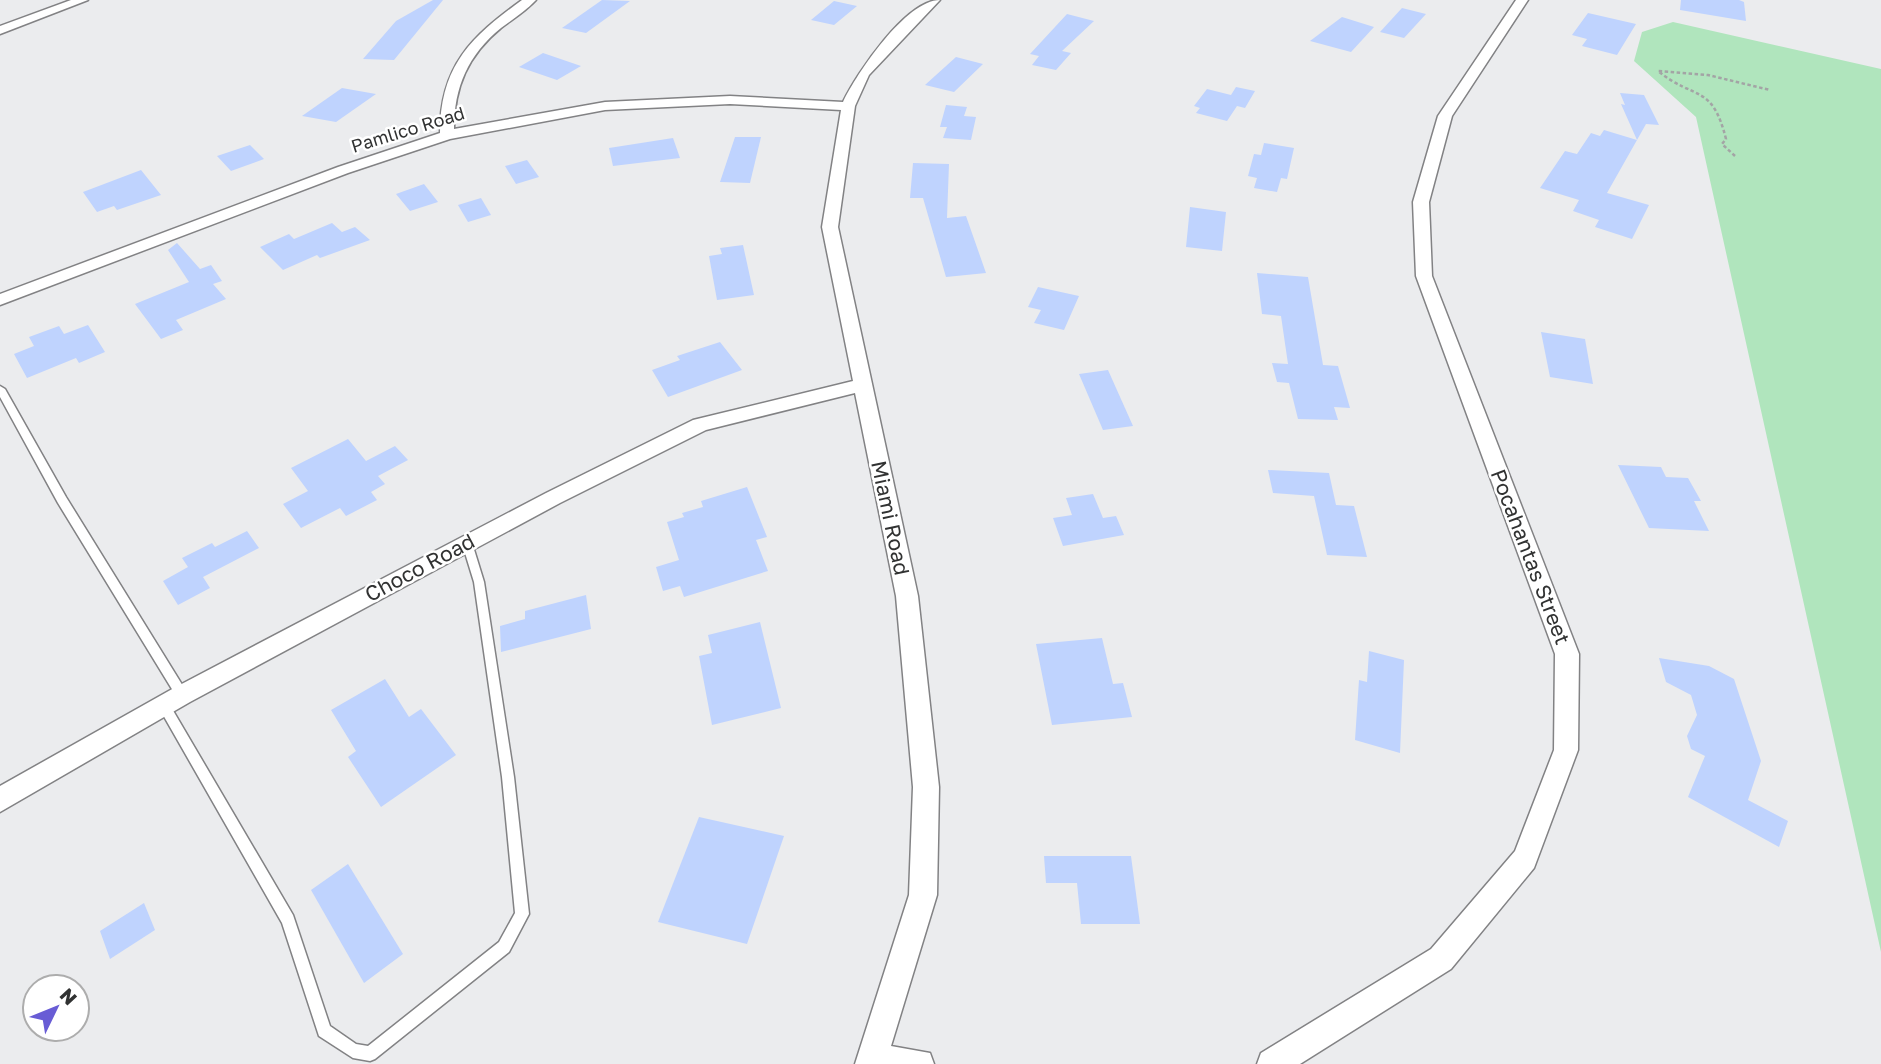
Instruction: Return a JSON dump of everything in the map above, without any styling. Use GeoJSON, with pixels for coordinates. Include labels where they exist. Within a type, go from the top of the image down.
{"type":"FeatureCollection","features":[{"type":"Feature","properties":{"kind":"street"},"geometry":{"type":"LineString","coordinates":[[0,30],[82,0]]}},
{"type":"Feature","properties":{"kind":"street"},"geometry":{"type":"LineString","coordinates":[[447,135],[445,107],[456,68],[486,32],[530,0]]}},
{"type":"Feature","properties":{"kind":"street","name":"Miami Road"},"geometry":{"type":"LineString","coordinates":[[871,1061],[923,895],[926,787],[907,596],[830,227],[848,106],[863,74],[915,16],[934,0]]}},
{"type":"Feature","properties":{"kind":"street","name":"Pocahantas Street"},"geometry":{"type":"LineString","coordinates":[[1272,1064],[1441,959],[1525,859],[1566,750],[1567,654],[1424,276],[1421,202],[1445,116],[1522,0]]}},
{"type":"Feature","properties":{"kind":"street","name":"Pamlico Road"},"geometry":{"type":"LineString","coordinates":[[0,300],[344,170],[447,135],[605,106],[730,100],[848,106]]}},
{"type":"Feature","properties":{"kind":"street","name":"Choco Road"},"geometry":{"type":"LineString","coordinates":[[0,800],[173,701],[467,543],[700,425],[861,385]]}},
{"type":"Feature","properties":{"kind":"street"},"geometry":{"type":"LineString","coordinates":[[871,1061],[919,1064]]}},
{"type":"Feature","properties":{"kind":"lane"},"geometry":{"type":"LineString","coordinates":[[0,389],[173,701],[288,920],[324,1031],[353,1051],[370,1054],[504,947],[522,914],[508,776],[479,582],[467,543]]}},
{"type":"Feature","properties":{"kind":"path"},"geometry":{"type":"LineString","coordinates":[[1735,156],[1722,144],[1726,138],[1724,128],[1710,98],[1658,71],[1700,73],[1770,90]]}},
{"type":"Feature","properties":{"kind":"green space"},"geometry":{"type":"Polygon","coordinates":[[[1673,22],[1881,69],[1881,952],[1696,117],[1634,61],[1642,32],[1673,22]]]}},
{"type":"Feature","properties":{"kind":"building"},"geometry":{"type":"Polygon","coordinates":[[[433,0],[443,0],[394,60],[363,59],[396,21],[433,0]]]}},
{"type":"Feature","properties":{"kind":"building"},"geometry":{"type":"Polygon","coordinates":[[[602,0],[630,1],[586,33],[562,28],[602,0]]]}},
{"type":"Feature","properties":{"kind":"building"},"geometry":{"type":"Polygon","coordinates":[[[1681,0],[1739,0],[1744,2],[1746,21],[1680,10],[1681,0]]]}},
{"type":"Feature","properties":{"kind":"building"},"geometry":{"type":"Polygon","coordinates":[[[834,1],[857,6],[834,25],[811,20],[834,1]]]}},
{"type":"Feature","properties":{"kind":"building"},"geometry":{"type":"Polygon","coordinates":[[[1402,8],[1426,14],[1404,38],[1380,32],[1402,8]]]}},
{"type":"Feature","properties":{"kind":"building"},"geometry":{"type":"Polygon","coordinates":[[[1588,13],[1636,24],[1617,55],[1582,46],[1587,39],[1572,35],[1588,13]]]}},
{"type":"Feature","properties":{"kind":"building"},"geometry":{"type":"Polygon","coordinates":[[[1067,14],[1094,21],[1062,51],[1071,53],[1056,70],[1032,65],[1039,56],[1030,54],[1067,14]]]}},
{"type":"Feature","properties":{"kind":"building"},"geometry":{"type":"Polygon","coordinates":[[[1342,17],[1374,27],[1351,52],[1310,41],[1342,17]]]}},
{"type":"Feature","properties":{"kind":"building"},"geometry":{"type":"Polygon","coordinates":[[[543,53],[581,66],[557,80],[519,67],[543,53]]]}},
{"type":"Feature","properties":{"kind":"building"},"geometry":{"type":"Polygon","coordinates":[[[956,57],[983,64],[954,92],[925,85],[956,57]]]}},
{"type":"Feature","properties":{"kind":"building"},"geometry":{"type":"Polygon","coordinates":[[[1236,87],[1255,91],[1245,108],[1237,106],[1227,121],[1196,113],[1200,108],[1194,106],[1207,89],[1231,95],[1236,87]]]}},
{"type":"Feature","properties":{"kind":"building"},"geometry":{"type":"Polygon","coordinates":[[[342,88],[376,94],[336,122],[302,116],[342,88]]]}},
{"type":"Feature","properties":{"kind":"building"},"geometry":{"type":"Polygon","coordinates":[[[1620,93],[1644,95],[1659,125],[1646,124],[1637,140],[1621,104],[1625,105],[1620,93]]]}},
{"type":"Feature","properties":{"kind":"building"},"geometry":{"type":"Polygon","coordinates":[[[946,105],[967,107],[964,116],[976,117],[971,140],[943,138],[947,127],[940,127],[946,105]]]}},
{"type":"Feature","properties":{"kind":"building"},"geometry":{"type":"Polygon","coordinates":[[[1604,130],[1637,140],[1607,193],[1649,205],[1632,239],[1595,227],[1599,220],[1573,211],[1579,200],[1540,188],[1565,151],[1577,154],[1591,133],[1600,136],[1604,130]]]}},
{"type":"Feature","properties":{"kind":"building"},"geometry":{"type":"Polygon","coordinates":[[[735,137],[761,137],[750,183],[720,182],[735,137]]]}},
{"type":"Feature","properties":{"kind":"building"},"geometry":{"type":"Polygon","coordinates":[[[673,138],[680,158],[613,166],[609,148],[673,138]]]}},
{"type":"Feature","properties":{"kind":"building"},"geometry":{"type":"Polygon","coordinates":[[[1264,143],[1294,148],[1287,179],[1281,178],[1277,192],[1254,188],[1257,178],[1248,176],[1254,154],[1261,155],[1264,143]]]}},
{"type":"Feature","properties":{"kind":"building"},"geometry":{"type":"Polygon","coordinates":[[[250,145],[264,159],[231,171],[217,156],[250,145]]]}},
{"type":"Feature","properties":{"kind":"building"},"geometry":{"type":"Polygon","coordinates":[[[527,160],[539,177],[516,184],[505,166],[527,160]]]}},
{"type":"Feature","properties":{"kind":"building"},"geometry":{"type":"Polygon","coordinates":[[[913,163],[949,164],[947,218],[966,216],[986,273],[946,277],[923,198],[910,198],[913,163]]]}},
{"type":"Feature","properties":{"kind":"building"},"geometry":{"type":"Polygon","coordinates":[[[141,170],[161,195],[117,210],[114,206],[97,212],[83,192],[141,170]]]}},
{"type":"Feature","properties":{"kind":"building"},"geometry":{"type":"Polygon","coordinates":[[[424,184],[438,202],[410,211],[396,194],[424,184]]]}},
{"type":"Feature","properties":{"kind":"building"},"geometry":{"type":"Polygon","coordinates":[[[481,198],[491,215],[468,222],[458,205],[481,198]]]}},
{"type":"Feature","properties":{"kind":"building"},"geometry":{"type":"Polygon","coordinates":[[[1190,207],[1226,212],[1222,251],[1186,247],[1190,207]]]}},
{"type":"Feature","properties":{"kind":"building"},"geometry":{"type":"Polygon","coordinates":[[[332,223],[342,232],[355,227],[370,240],[320,258],[317,255],[283,270],[260,247],[289,234],[294,239],[332,223]]]}},
{"type":"Feature","properties":{"kind":"building"},"geometry":{"type":"Polygon","coordinates":[[[177,243],[200,269],[211,265],[222,281],[213,284],[226,299],[176,320],[183,330],[161,339],[135,304],[189,282],[168,250],[177,243]]]}},
{"type":"Feature","properties":{"kind":"building"},"geometry":{"type":"Polygon","coordinates":[[[743,245],[754,295],[717,300],[709,256],[722,254],[720,248],[743,245]]]}},
{"type":"Feature","properties":{"kind":"building"},"geometry":{"type":"Polygon","coordinates":[[[1257,273],[1308,277],[1323,365],[1338,366],[1350,408],[1334,407],[1338,420],[1298,419],[1289,383],[1277,382],[1272,363],[1288,364],[1281,316],[1262,314],[1257,273]]]}},
{"type":"Feature","properties":{"kind":"building"},"geometry":{"type":"Polygon","coordinates":[[[1038,287],[1079,296],[1064,330],[1034,323],[1041,310],[1028,307],[1038,287]]]}},
{"type":"Feature","properties":{"kind":"building"},"geometry":{"type":"Polygon","coordinates":[[[88,325],[105,352],[79,363],[76,358],[27,378],[14,354],[34,346],[29,337],[59,326],[64,334],[88,325]]]}},
{"type":"Feature","properties":{"kind":"building"},"geometry":{"type":"Polygon","coordinates":[[[1541,332],[1585,339],[1593,384],[1550,377],[1541,332]]]}},
{"type":"Feature","properties":{"kind":"building"},"geometry":{"type":"Polygon","coordinates":[[[720,342],[742,370],[668,397],[652,370],[680,360],[677,356],[720,342]]]}},
{"type":"Feature","properties":{"kind":"building"},"geometry":{"type":"Polygon","coordinates":[[[1108,370],[1133,426],[1103,430],[1079,374],[1108,370]]]}},
{"type":"Feature","properties":{"kind":"building"},"geometry":{"type":"Polygon","coordinates":[[[348,439],[366,461],[395,446],[408,460],[378,476],[385,484],[371,492],[377,500],[346,516],[340,508],[301,528],[283,504],[308,491],[291,468],[348,439]]]}},
{"type":"Feature","properties":{"kind":"building"},"geometry":{"type":"Polygon","coordinates":[[[1618,465],[1661,467],[1666,477],[1688,478],[1701,501],[1694,501],[1709,531],[1649,528],[1618,465]]]}},
{"type":"Feature","properties":{"kind":"building"},"geometry":{"type":"Polygon","coordinates":[[[1268,470],[1329,473],[1336,505],[1354,506],[1367,557],[1327,555],[1314,496],[1273,493],[1268,470]]]}},
{"type":"Feature","properties":{"kind":"building"},"geometry":{"type":"Polygon","coordinates":[[[747,487],[767,537],[756,540],[768,571],[684,597],[680,586],[663,591],[656,567],[679,560],[667,522],[684,517],[682,513],[703,507],[701,501],[747,487]]]}},
{"type":"Feature","properties":{"kind":"building"},"geometry":{"type":"Polygon","coordinates":[[[1093,494],[1103,518],[1116,516],[1124,535],[1063,546],[1053,518],[1072,515],[1066,498],[1093,494]]]}},
{"type":"Feature","properties":{"kind":"building"},"geometry":{"type":"Polygon","coordinates":[[[247,531],[259,548],[203,577],[210,588],[178,605],[163,581],[188,567],[182,558],[212,543],[215,547],[247,531]]]}},
{"type":"Feature","properties":{"kind":"building"},"geometry":{"type":"Polygon","coordinates":[[[586,595],[591,629],[501,652],[500,626],[525,619],[525,611],[586,595]]]}},
{"type":"Feature","properties":{"kind":"building"},"geometry":{"type":"Polygon","coordinates":[[[760,622],[781,708],[712,725],[699,656],[712,653],[708,635],[760,622]]]}},
{"type":"Feature","properties":{"kind":"building"},"geometry":{"type":"Polygon","coordinates":[[[1102,638],[1113,684],[1123,683],[1132,717],[1052,725],[1036,644],[1102,638]]]}},
{"type":"Feature","properties":{"kind":"building"},"geometry":{"type":"Polygon","coordinates":[[[1369,651],[1404,660],[1400,753],[1355,740],[1359,680],[1367,682],[1369,651]]]}},
{"type":"Feature","properties":{"kind":"building"},"geometry":{"type":"Polygon","coordinates":[[[1659,658],[1709,666],[1734,679],[1761,761],[1748,800],[1788,821],[1779,847],[1688,797],[1705,756],[1691,749],[1687,736],[1697,715],[1691,695],[1666,682],[1659,658]]]}},
{"type":"Feature","properties":{"kind":"building"},"geometry":{"type":"Polygon","coordinates":[[[385,679],[409,717],[421,709],[456,755],[381,807],[348,757],[356,751],[331,710],[385,679]]]}},
{"type":"Feature","properties":{"kind":"building"},"geometry":{"type":"Polygon","coordinates":[[[699,817],[784,836],[747,944],[658,922],[699,817]]]}},
{"type":"Feature","properties":{"kind":"building"},"geometry":{"type":"Polygon","coordinates":[[[1044,856],[1131,856],[1140,924],[1081,924],[1077,883],[1046,883],[1044,856]]]}},
{"type":"Feature","properties":{"kind":"building"},"geometry":{"type":"Polygon","coordinates":[[[348,864],[403,954],[364,983],[311,890],[348,864]]]}},
{"type":"Feature","properties":{"kind":"building"},"geometry":{"type":"Polygon","coordinates":[[[144,903],[155,930],[110,959],[100,931],[144,903]]]}}]}
